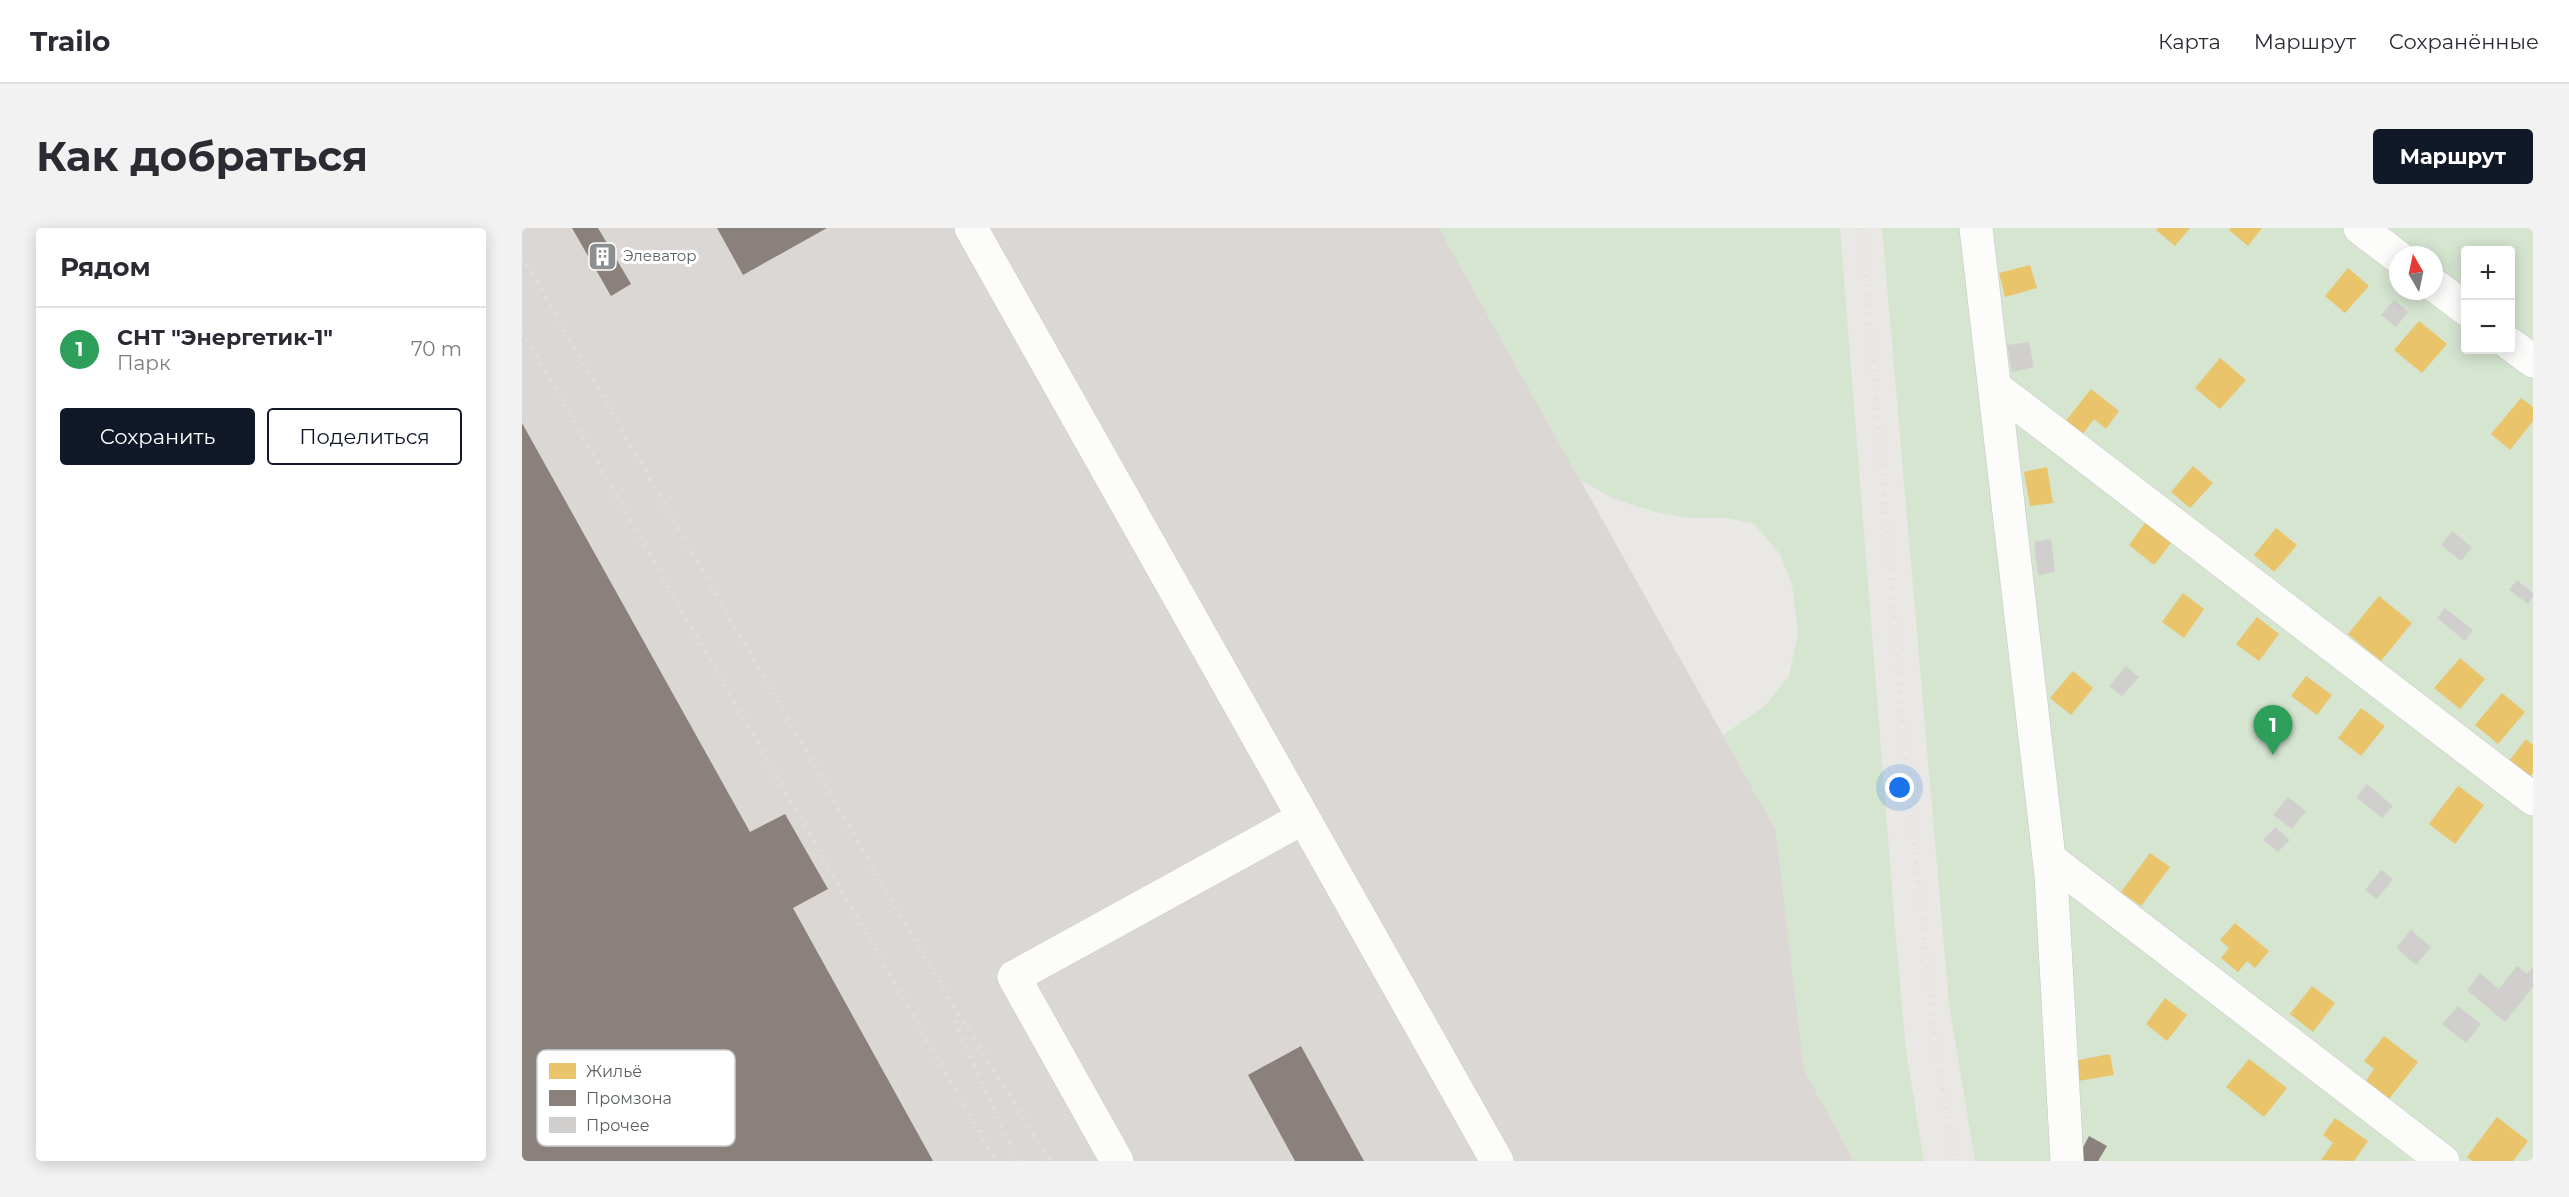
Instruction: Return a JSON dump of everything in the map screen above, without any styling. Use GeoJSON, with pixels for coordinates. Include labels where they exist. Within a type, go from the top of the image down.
{"type":"FeatureCollection","features":[{"type":"Feature","properties":{"kind":"lane"},"geometry":{"type":"LineString","coordinates":[[971,228],[1497,1161]]}},
{"type":"Feature","properties":{"kind":"lane"},"geometry":{"type":"LineString","coordinates":[[1976,228],[2050,859],[2056,927],[2067,1161]]}},
{"type":"Feature","properties":{"kind":"lane"},"geometry":{"type":"LineString","coordinates":[[2360,228],[2389,250]]}},
{"type":"Feature","properties":{"kind":"lane"},"geometry":{"type":"LineString","coordinates":[[2443,292],[2461,305]]}},
{"type":"Feature","properties":{"kind":"lane"},"geometry":{"type":"LineString","coordinates":[[2515,347],[2533,361]]}},
{"type":"Feature","properties":{"kind":"lane"},"geometry":{"type":"LineString","coordinates":[[1995,387],[2533,799]]}},
{"type":"Feature","properties":{"kind":"lane"},"geometry":{"type":"LineString","coordinates":[[1117,1161],[1014,976],[1303,818]]}},
{"type":"Feature","properties":{"kind":"lane"},"geometry":{"type":"LineString","coordinates":[[2050,859],[2443,1161]]}},
{"type":"Feature","properties":{"kind":"shaded area"},"geometry":{"type":"Polygon","coordinates":[[[522,228],[1439,228],[1776,830],[1804,1069],[1854,1161],[522,1161],[522,228]]]}},
{"type":"Feature","properties":{"kind":"green space"},"geometry":{"type":"Polygon","coordinates":[[[1439,228],[1840,228],[1906,1051],[1924,1161],[1854,1161],[1804,1069],[1776,830],[1723,735],[1766,705],[1789,676],[1798,633],[1792,585],[1780,554],[1754,524],[1726,518],[1688,518],[1652,511],[1614,499],[1580,480],[1439,228]]]}},
{"type":"Feature","properties":{"kind":"green space"},"geometry":{"type":"Polygon","coordinates":[[[1882,228],[2533,228],[2533,1161],[1975,1161],[1949,1004],[1882,228]]]}},
{"type":"Feature","properties":{"kind":"building: Жильё"},"geometry":{"type":"Polygon","coordinates":[[[2158,228],[2190,228],[2175,246],[2156,230],[2158,228]]]}},
{"type":"Feature","properties":{"kind":"building: Жильё"},"geometry":{"type":"Polygon","coordinates":[[[2231,228],[2262,228],[2248,246],[2229,230],[2231,228]]]}},
{"type":"Feature","properties":{"kind":"building: Жильё"},"geometry":{"type":"Polygon","coordinates":[[[2030,265],[2037,288],[2005,297],[1999,273],[2030,265]]]}},
{"type":"Feature","properties":{"kind":"building: Жильё"},"geometry":{"type":"Polygon","coordinates":[[[2348,268],[2369,286],[2345,313],[2325,296],[2348,268]]]}},
{"type":"Feature","properties":{"kind":"building: Жильё"},"geometry":{"type":"Polygon","coordinates":[[[2419,321],[2447,344],[2422,373],[2394,350],[2419,321]]]}},
{"type":"Feature","properties":{"kind":"building: Жильё"},"geometry":{"type":"Polygon","coordinates":[[[2220,358],[2246,380],[2220,409],[2195,388],[2220,358]]]}},
{"type":"Feature","properties":{"kind":"building: Жильё"},"geometry":{"type":"Polygon","coordinates":[[[2091,389],[2119,411],[2106,429],[2094,419],[2082,435],[2065,422],[2091,389]]]}},
{"type":"Feature","properties":{"kind":"building: Жильё"},"geometry":{"type":"Polygon","coordinates":[[[2521,398],[2533,407],[2533,421],[2510,450],[2491,434],[2521,398]]]}},
{"type":"Feature","properties":{"kind":"building: Жильё"},"geometry":{"type":"Polygon","coordinates":[[[2193,466],[2213,483],[2190,508],[2171,492],[2193,466]]]}},
{"type":"Feature","properties":{"kind":"building: Жильё"},"geometry":{"type":"Polygon","coordinates":[[[2047,467],[2053,503],[2030,506],[2024,472],[2047,467]]]}},
{"type":"Feature","properties":{"kind":"building: Жильё"},"geometry":{"type":"Polygon","coordinates":[[[2145,523],[2171,543],[2154,565],[2129,545],[2145,523]]]}},
{"type":"Feature","properties":{"kind":"building: Жильё"},"geometry":{"type":"Polygon","coordinates":[[[2276,528],[2297,545],[2274,572],[2254,555],[2276,528]]]}},
{"type":"Feature","properties":{"kind":"building: Жильё"},"geometry":{"type":"Polygon","coordinates":[[[2183,593],[2204,609],[2184,638],[2162,622],[2183,593]]]}},
{"type":"Feature","properties":{"kind":"building: Жильё"},"geometry":{"type":"Polygon","coordinates":[[[2379,596],[2412,623],[2381,661],[2348,634],[2379,596]]]}},
{"type":"Feature","properties":{"kind":"building: Жильё"},"geometry":{"type":"Polygon","coordinates":[[[2257,617],[2279,634],[2259,661],[2236,644],[2257,617]]]}},
{"type":"Feature","properties":{"kind":"building: Жильё"},"geometry":{"type":"Polygon","coordinates":[[[2460,658],[2485,679],[2460,709],[2434,688],[2460,658]]]}},
{"type":"Feature","properties":{"kind":"building: Жильё"},"geometry":{"type":"Polygon","coordinates":[[[2073,671],[2093,688],[2071,715],[2050,698],[2073,671]]]}},
{"type":"Feature","properties":{"kind":"building: Жильё"},"geometry":{"type":"Polygon","coordinates":[[[2306,676],[2332,695],[2317,715],[2291,696],[2306,676]]]}},
{"type":"Feature","properties":{"kind":"building: Жильё"},"geometry":{"type":"Polygon","coordinates":[[[2502,693],[2525,712],[2498,744],[2475,725],[2502,693]]]}},
{"type":"Feature","properties":{"kind":"building: Жильё"},"geometry":{"type":"Polygon","coordinates":[[[2361,708],[2385,726],[2361,756],[2338,738],[2361,708]]]}},
{"type":"Feature","properties":{"kind":"building: Жильё"},"geometry":{"type":"Polygon","coordinates":[[[2526,739],[2533,745],[2533,773],[2529,778],[2509,761],[2526,739]]]}},
{"type":"Feature","properties":{"kind":"building: Жильё"},"geometry":{"type":"Polygon","coordinates":[[[2458,786],[2484,805],[2455,844],[2429,824],[2458,786]]]}},
{"type":"Feature","properties":{"kind":"building: Жильё"},"geometry":{"type":"Polygon","coordinates":[[[2150,853],[2170,867],[2141,906],[2121,892],[2150,853]]]}},
{"type":"Feature","properties":{"kind":"building: Жильё"},"geometry":{"type":"Polygon","coordinates":[[[2235,923],[2269,951],[2255,968],[2247,961],[2238,972],[2221,958],[2229,948],[2220,940],[2235,923]]]}},
{"type":"Feature","properties":{"kind":"building: Жильё"},"geometry":{"type":"Polygon","coordinates":[[[2312,986],[2335,1003],[2313,1032],[2290,1014],[2312,986]]]}},
{"type":"Feature","properties":{"kind":"building: Жильё"},"geometry":{"type":"Polygon","coordinates":[[[2165,998],[2187,1015],[2167,1041],[2146,1024],[2165,998]]]}},
{"type":"Feature","properties":{"kind":"building: Жильё"},"geometry":{"type":"Polygon","coordinates":[[[2384,1036],[2418,1062],[2386,1103],[2363,1085],[2374,1069],[2364,1061],[2384,1036]]]}},
{"type":"Feature","properties":{"kind":"building: Жильё"},"geometry":{"type":"Polygon","coordinates":[[[2110,1054],[2114,1075],[2078,1081],[2074,1061],[2110,1054]]]}},
{"type":"Feature","properties":{"kind":"building: Жильё"},"geometry":{"type":"Polygon","coordinates":[[[2249,1059],[2287,1088],[2264,1117],[2226,1087],[2249,1059]]]}},
{"type":"Feature","properties":{"kind":"building: Жильё"},"geometry":{"type":"Polygon","coordinates":[[[2497,1117],[2528,1141],[2513,1161],[2472,1161],[2467,1157],[2497,1117]]]}},
{"type":"Feature","properties":{"kind":"building: Жильё"},"geometry":{"type":"Polygon","coordinates":[[[2335,1118],[2368,1141],[2354,1161],[2321,1160],[2333,1143],[2323,1135],[2335,1118]]]}},
{"type":"Feature","properties":{"kind":"building: Промзона","name":"Элеватор"},"geometry":{"type":"Polygon","coordinates":[[[572,228],[598,228],[631,284],[611,296],[572,228]]]}},
{"type":"Feature","properties":{"kind":"building: Промзона"},"geometry":{"type":"Polygon","coordinates":[[[717,228],[827,228],[743,275],[717,228]]]}},
{"type":"Feature","properties":{"kind":"building: Промзона"},"geometry":{"type":"Polygon","coordinates":[[[522,423],[750,832],[785,814],[828,889],[793,908],[933,1161],[522,1161],[522,423]]]}},
{"type":"Feature","properties":{"kind":"building: Промзона"},"geometry":{"type":"Polygon","coordinates":[[[1301,1046],[1364,1161],[1295,1161],[1248,1075],[1301,1046]]]}},
{"type":"Feature","properties":{"kind":"building: Промзона"},"geometry":{"type":"Polygon","coordinates":[[[2089,1136],[2107,1146],[2098,1161],[2076,1161],[2089,1136]]]}},
{"type":"Feature","properties":{"kind":"building: Прочее"},"geometry":{"type":"Polygon","coordinates":[[[2394,300],[2408,312],[2396,327],[2381,315],[2394,300]]]}},
{"type":"Feature","properties":{"kind":"building: Прочее"},"geometry":{"type":"Polygon","coordinates":[[[2029,342],[2034,367],[2012,372],[2007,345],[2029,342]]]}},
{"type":"Feature","properties":{"kind":"building: Прочее"},"geometry":{"type":"Polygon","coordinates":[[[2452,531],[2472,547],[2461,561],[2441,545],[2452,531]]]}},
{"type":"Feature","properties":{"kind":"building: Прочее"},"geometry":{"type":"Polygon","coordinates":[[[2051,539],[2055,572],[2038,575],[2034,542],[2051,539]]]}},
{"type":"Feature","properties":{"kind":"building: Прочее"},"geometry":{"type":"Polygon","coordinates":[[[2517,580],[2533,593],[2528,604],[2509,590],[2517,580]]]}},
{"type":"Feature","properties":{"kind":"building: Прочее"},"geometry":{"type":"Polygon","coordinates":[[[2445,608],[2473,630],[2465,641],[2437,618],[2445,608]]]}},
{"type":"Feature","properties":{"kind":"building: Прочее"},"geometry":{"type":"Polygon","coordinates":[[[2126,666],[2139,677],[2122,696],[2109,686],[2126,666]]]}},
{"type":"Feature","properties":{"kind":"building: Прочее"},"geometry":{"type":"Polygon","coordinates":[[[2367,784],[2393,806],[2382,818],[2356,797],[2367,784]]]}},
{"type":"Feature","properties":{"kind":"building: Прочее"},"geometry":{"type":"Polygon","coordinates":[[[2288,797],[2306,811],[2292,829],[2273,815],[2288,797]]]}},
{"type":"Feature","properties":{"kind":"building: Прочее"},"geometry":{"type":"Polygon","coordinates":[[[2275,827],[2290,840],[2278,852],[2263,840],[2275,827]]]}},
{"type":"Feature","properties":{"kind":"building: Прочее"},"geometry":{"type":"Polygon","coordinates":[[[2381,870],[2393,879],[2377,899],[2365,890],[2381,870]]]}},
{"type":"Feature","properties":{"kind":"building: Прочее"},"geometry":{"type":"Polygon","coordinates":[[[2411,930],[2431,947],[2416,965],[2396,948],[2411,930]]]}},
{"type":"Feature","properties":{"kind":"building: Прочее"},"geometry":{"type":"Polygon","coordinates":[[[2517,966],[2527,974],[2533,967],[2533,987],[2505,1022],[2467,990],[2480,973],[2499,989],[2517,966]]]}},
{"type":"Feature","properties":{"kind":"building: Прочее"},"geometry":{"type":"Polygon","coordinates":[[[2458,1006],[2481,1024],[2466,1043],[2442,1024],[2458,1006]]]}},
{"type":"Feature","properties":{"kind":"railway"},"geometry":{"type":"LineString","coordinates":[[1862,228],[1908,787],[1938,1067],[1955,1161]]}},
{"type":"Feature","properties":{"kind":"railway"},"geometry":{"type":"LineString","coordinates":[[522,256],[933,972],[1050,1161]]}},
{"type":"Feature","properties":{"kind":"railway"},"geometry":{"type":"LineString","coordinates":[[522,330],[996,1161]]}},
{"type":"Feature","properties":{"kind":"railway"},"geometry":{"type":"LineString","coordinates":[[955,1021],[1017,1161]]}},
{"type":"Feature","properties":{"kind":"place","name":"Элеватор"},"geometry":{"type":"Point","coordinates":[602,256]}},
{"type":"Feature","properties":{"kind":"place","name":"СНТ \"Энергетик-1\""},"geometry":{"type":"Point","coordinates":[2273,755]}}]}
